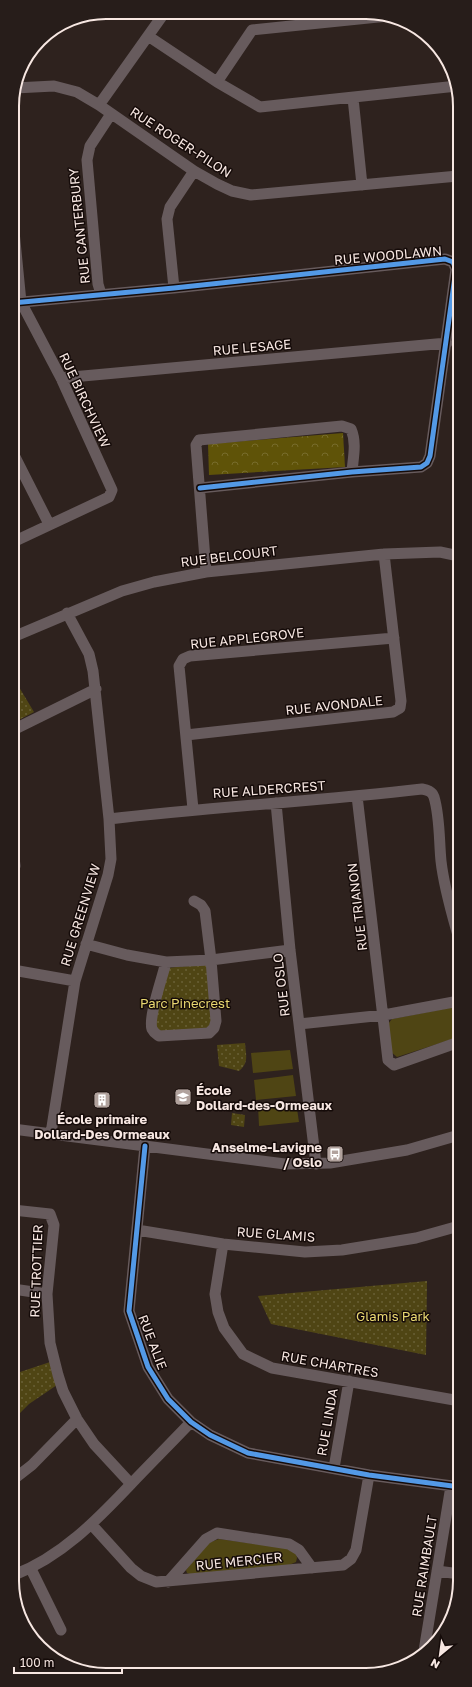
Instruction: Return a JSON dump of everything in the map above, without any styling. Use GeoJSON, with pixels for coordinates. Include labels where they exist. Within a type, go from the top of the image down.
{"type":"FeatureCollection","features":[{"type":"Feature","properties":{"kind":"street"},"geometry":{"type":"LineString","coordinates":[[100,105],[160,19]]}},
{"type":"Feature","properties":{"kind":"street"},"geometry":{"type":"LineString","coordinates":[[217,82],[252,30],[359,19]]}},
{"type":"Feature","properties":{"kind":"street"},"geometry":{"type":"LineString","coordinates":[[148,36],[217,82],[260,107],[450,87]]}},
{"type":"Feature","properties":{"kind":"street","name":"RUE ROGER-PILON"},"geometry":{"type":"LineString","coordinates":[[21,88],[54,86],[77,92],[100,105],[194,171],[232,191],[251,195],[453,176]]}},
{"type":"Feature","properties":{"kind":"street"},"geometry":{"type":"LineString","coordinates":[[353,98],[362,185]]}},
{"type":"Feature","properties":{"kind":"street","name":"RUE CANTERBURY"},"geometry":{"type":"LineString","coordinates":[[101,294],[98,284],[87,160],[90,146],[112,114]]}},
{"type":"Feature","properties":{"kind":"street"},"geometry":{"type":"LineString","coordinates":[[174,288],[167,219],[170,207],[194,171]]}},
{"type":"Feature","properties":{"kind":"street","name":"RUE WOODLAWN"},"geometry":{"type":"LineString","coordinates":[[19,303],[446,259],[453,262]]}},
{"type":"Feature","properties":{"kind":"street","name":"RUE WOODLAWN"},"geometry":{"type":"LineString","coordinates":[[200,488],[352,472],[421,467],[427,463],[430,456],[453,294]]}},
{"type":"Feature","properties":{"kind":"street","name":"RUE BIRCHVIEW"},"geometry":{"type":"LineString","coordinates":[[19,306],[61,378],[112,490],[109,496],[19,539]]}},
{"type":"Feature","properties":{"kind":"street","name":"RUE LESAGE"},"geometry":{"type":"LineString","coordinates":[[61,378],[447,343]]}},
{"type":"Feature","properties":{"kind":"street"},"geometry":{"type":"LineString","coordinates":[[206,572],[196,445],[199,440],[342,426],[351,429],[354,436],[352,472]]}},
{"type":"Feature","properties":{"kind":"street"},"geometry":{"type":"LineString","coordinates":[[19,465],[49,524]]}},
{"type":"Feature","properties":{"kind":"street","name":"RUE BELCOURT"},"geometry":{"type":"LineString","coordinates":[[19,634],[122,590],[206,572],[384,554],[440,552],[453,555]]}},
{"type":"Feature","properties":{"kind":"street","name":"RUE AVONDALE"},"geometry":{"type":"LineString","coordinates":[[186,735],[393,712],[400,708],[401,701],[384,554]]}},
{"type":"Feature","properties":{"kind":"street","name":"RUE GREENVIEW"},"geometry":{"type":"LineString","coordinates":[[51,1133],[74,981],[108,875],[111,859],[109,819],[96,689],[89,654],[67,613]]}},
{"type":"Feature","properties":{"kind":"street","name":"RUE APPLEGROVE"},"geometry":{"type":"LineString","coordinates":[[193,809],[179,666],[183,659],[190,656],[394,638]]}},
{"type":"Feature","properties":{"kind":"street"},"geometry":{"type":"LineString","coordinates":[[19,727],[96,689]]}},
{"type":"Feature","properties":{"kind":"street","name":"RUE ALDERCREST"},"geometry":{"type":"LineString","coordinates":[[109,819],[193,809],[357,796],[422,789],[430,791],[434,796],[441,863],[453,914]]}},
{"type":"Feature","properties":{"kind":"street","name":"RUE TRIANON"},"geometry":{"type":"LineString","coordinates":[[357,796],[384,1015],[388,1060],[394,1065],[453,1044]]}},
{"type":"Feature","properties":{"kind":"street","name":"RUE OSLO"},"geometry":{"type":"LineString","coordinates":[[276,803],[290,950],[316,1164]]}},
{"type":"Feature","properties":{"kind":"street"},"geometry":{"type":"LineString","coordinates":[[166,962],[152,1017],[152,1029],[155,1034],[159,1036],[209,1033],[214,1028],[216,1021],[211,960],[205,911],[201,905],[194,901]]}},
{"type":"Feature","properties":{"kind":"street"},"geometry":{"type":"LineString","coordinates":[[86,944],[127,955],[166,962],[211,960],[290,950]]}},
{"type":"Feature","properties":{"kind":"street"},"geometry":{"type":"LineString","coordinates":[[19,971],[74,981]]}},
{"type":"Feature","properties":{"kind":"street"},"geometry":{"type":"LineString","coordinates":[[299,1024],[384,1015],[453,1002]]}},
{"type":"Feature","properties":{"kind":"street"},"geometry":{"type":"LineString","coordinates":[[19,1130],[285,1164],[330,1163],[407,1150],[453,1137]]}},
{"type":"Feature","properties":{"kind":"street","name":"RUE ALIE"},"geometry":{"type":"LineString","coordinates":[[145,1146],[129,1311],[148,1367],[168,1399],[191,1422],[210,1435],[248,1453],[369,1474],[453,1486]]}},
{"type":"Feature","properties":{"kind":"street","name":"RUE TROTTIER"},"geometry":{"type":"LineString","coordinates":[[19,1211],[50,1214],[54,1225],[47,1294],[50,1343],[63,1391],[77,1419],[94,1444],[131,1484]]}},
{"type":"Feature","properties":{"kind":"street","name":"RUE GLAMIS"},"geometry":{"type":"LineString","coordinates":[[137,1230],[223,1244],[305,1252],[342,1250],[416,1238],[453,1228]]}},
{"type":"Feature","properties":{"kind":"street","name":"RUE CHARTRES"},"geometry":{"type":"LineString","coordinates":[[223,1244],[214,1294],[218,1312],[224,1328],[243,1354],[272,1368],[453,1400]]}},
{"type":"Feature","properties":{"kind":"street"},"geometry":{"type":"LineString","coordinates":[[19,1290],[47,1294]]}},
{"type":"Feature","properties":{"kind":"street","name":"RUE LINDA"},"geometry":{"type":"LineString","coordinates":[[334,1468],[349,1382]]}},
{"type":"Feature","properties":{"kind":"street"},"geometry":{"type":"LineString","coordinates":[[19,1475],[32,1465],[77,1419]]}},
{"type":"Feature","properties":{"kind":"street"},"geometry":{"type":"LineString","coordinates":[[19,1574],[31,1569],[92,1525],[191,1422]]}},
{"type":"Feature","properties":{"kind":"street","name":"RUE MERCIER"},"geometry":{"type":"LineString","coordinates":[[92,1525],[131,1568],[141,1576],[156,1582],[343,1565],[351,1559],[356,1550],[369,1474]]}},
{"type":"Feature","properties":{"kind":"street","name":"RUE RAIMBAULT"},"geometry":{"type":"LineString","coordinates":[[426,1635],[437,1571],[453,1495]]}},
{"type":"Feature","properties":{"kind":"street","name":"RUE MERCIER"},"geometry":{"type":"LineString","coordinates":[[168,1582],[206,1539],[217,1533],[289,1544],[299,1550],[312,1568]]}},
{"type":"Feature","properties":{"kind":"street"},"geometry":{"type":"LineString","coordinates":[[31,1569],[60,1630]]}},
{"type":"Feature","properties":{"kind":"street"},"geometry":{"type":"LineString","coordinates":[[437,1571],[453,1573]]}},
{"type":"Feature","properties":{"kind":"green space"},"geometry":{"type":"Polygon","coordinates":[[[343,433],[345,467],[209,475],[208,444],[343,433]]]}},
{"type":"Feature","properties":{"kind":"green space"},"geometry":{"type":"Polygon","coordinates":[[[19,687],[34,712],[19,720],[19,687]]]}},
{"type":"Feature","properties":{"kind":"green space","name":"Parc Pinecrest"},"geometry":{"type":"Polygon","coordinates":[[[207,964],[213,1019],[207,1030],[160,1032],[156,1026],[156,1017],[167,968],[207,964]]]}},
{"type":"Feature","properties":{"kind":"green space"},"geometry":{"type":"Polygon","coordinates":[[[453,1007],[453,1039],[397,1057],[391,1052],[388,1024],[392,1019],[453,1007]]]}},
{"type":"Feature","properties":{"kind":"green space"},"geometry":{"type":"Polygon","coordinates":[[[245,1043],[246,1062],[239,1071],[219,1066],[217,1045],[245,1043]]]}},
{"type":"Feature","properties":{"kind":"green space"},"geometry":{"type":"Polygon","coordinates":[[[290,1050],[293,1069],[253,1073],[251,1053],[290,1050]]]}},
{"type":"Feature","properties":{"kind":"green space"},"geometry":{"type":"Polygon","coordinates":[[[293,1075],[296,1096],[256,1100],[254,1080],[293,1075]]]}},
{"type":"Feature","properties":{"kind":"green space"},"geometry":{"type":"Polygon","coordinates":[[[296,1102],[299,1122],[259,1126],[258,1106],[296,1102]]]}},
{"type":"Feature","properties":{"kind":"green space"},"geometry":{"type":"Polygon","coordinates":[[[232,1113],[245,1115],[244,1127],[231,1125],[232,1113]]]}},
{"type":"Feature","properties":{"kind":"green space","name":"Glamis Park"},"geometry":{"type":"Polygon","coordinates":[[[427,1281],[426,1355],[271,1324],[258,1296],[427,1281]]]}},
{"type":"Feature","properties":{"kind":"green space"},"geometry":{"type":"Polygon","coordinates":[[[50,1362],[57,1385],[29,1404],[19,1414],[19,1372],[50,1362]]]}},
{"type":"Feature","properties":{"kind":"green space"},"geometry":{"type":"Polygon","coordinates":[[[219,1539],[287,1548],[296,1552],[296,1562],[289,1565],[192,1575],[187,1573],[186,1570],[208,1543],[219,1539]]]}},
{"type":"Feature","properties":{"kind":"cycle path"},"geometry":{"type":"LineString","coordinates":[[19,302],[174,288],[445,259],[453,262]]}},
{"type":"Feature","properties":{"kind":"cycle path"},"geometry":{"type":"LineString","coordinates":[[200,488],[352,472],[421,467],[427,463],[430,456],[453,291]]}},
{"type":"Feature","properties":{"kind":"cycle path"},"geometry":{"type":"LineString","coordinates":[[145,1146],[129,1311],[148,1367],[168,1399],[191,1422],[210,1435],[248,1453],[369,1475],[453,1486]]}},
{"type":"Feature","properties":{"kind":"place","name":"École Dollard-des-Ormeaux"},"geometry":{"type":"Point","coordinates":[183,1097]}},
{"type":"Feature","properties":{"kind":"place","name":"École primaire Dollard-Des Ormeaux"},"geometry":{"type":"Point","coordinates":[102,1100]}},
{"type":"Feature","properties":{"kind":"place","name":"Anselme-Lavigne / Oslo"},"geometry":{"type":"Point","coordinates":[335,1154]}}]}
